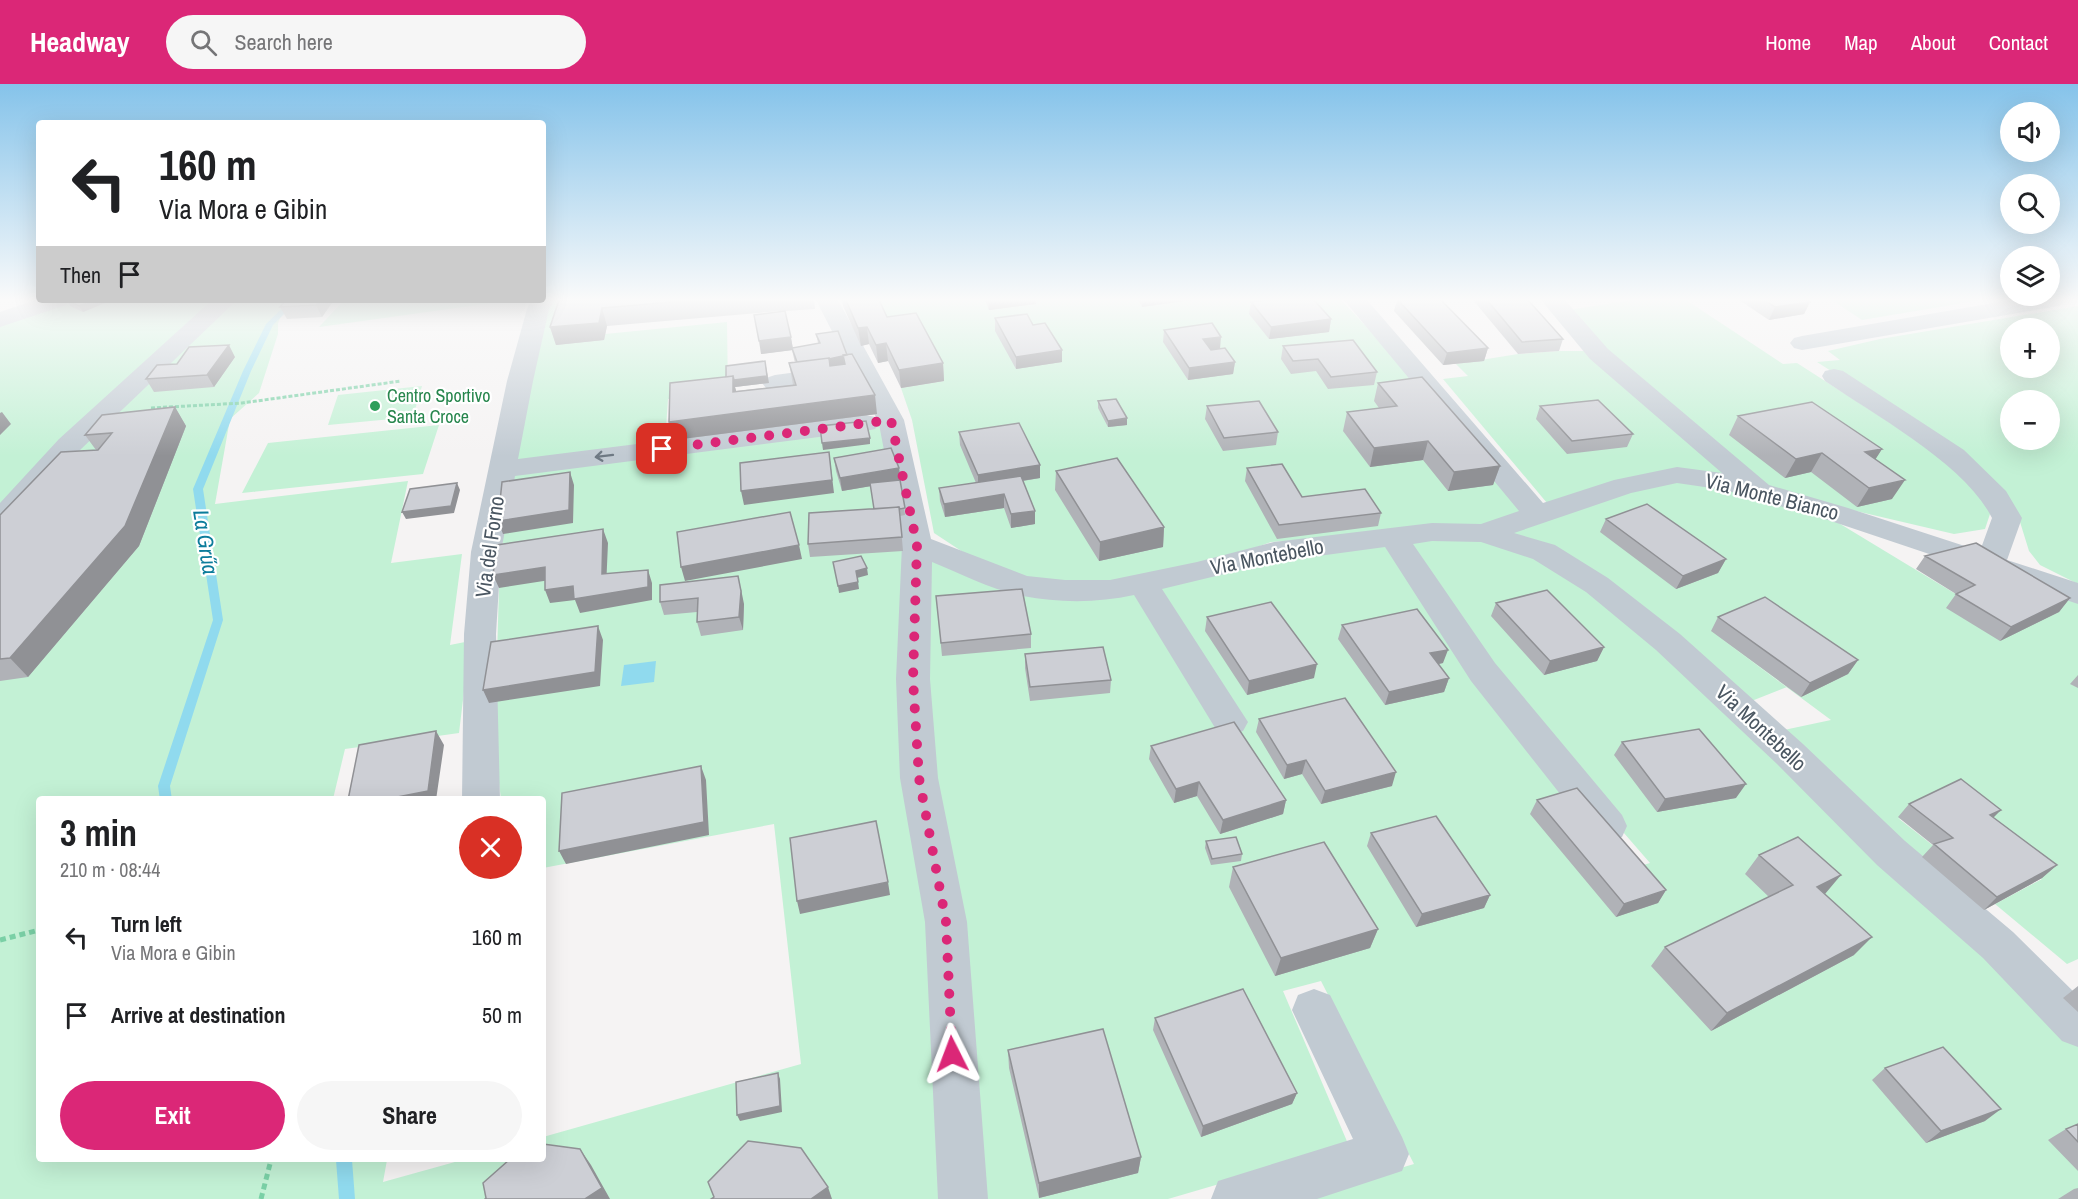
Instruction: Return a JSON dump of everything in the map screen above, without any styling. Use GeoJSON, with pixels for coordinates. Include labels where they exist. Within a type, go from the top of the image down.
{"type":"FeatureCollection","features":[{"type":"Feature","properties":{"kind":"street"},"geometry":{"type":"LineString","coordinates":[[0,520],[69,445],[170,352]]}},
{"type":"Feature","properties":{"kind":"street","name":"Via del Forno"},"geometry":{"type":"LineString","coordinates":[[481,796],[481,622],[486,552],[527,352]]}},
{"type":"Feature","properties":{"kind":"street"},"geometry":{"type":"LineString","coordinates":[[854,352],[866,370],[891,420],[917,545],[913,679],[919,778],[946,922],[963,1199]]}},
{"type":"Feature","properties":{"kind":"street"},"geometry":{"type":"LineString","coordinates":[[1399,352],[1538,516]]}},
{"type":"Feature","properties":{"kind":"street"},"geometry":{"type":"LineString","coordinates":[[1597,352],[1762,492]]}},
{"type":"Feature","properties":{"kind":"street"},"geometry":{"type":"LineString","coordinates":[[775,383],[866,370]]}},
{"type":"Feature","properties":{"kind":"street"},"geometry":{"type":"LineString","coordinates":[[1834,376],[1954,456],[1996,497],[2007,518],[1991,563]]}},
{"type":"Feature","properties":{"kind":"street"},"geometry":{"type":"LineString","coordinates":[[502,469],[891,420]]}},
{"type":"Feature","properties":{"kind":"street","name":"Via Monte Bianco"},"geometry":{"type":"LineString","coordinates":[[1484,533],[1624,486],[1677,475],[1728,482],[1839,514],[2078,594]]}},
{"type":"Feature","properties":{"kind":"street","name":"Via Montebello"},"geometry":{"type":"LineString","coordinates":[[917,545],[1023,586],[1065,590],[1110,590],[1274,552],[1432,532],[1484,533],[1544,552],[1597,585],[1668,642],[1790,754],[1891,853],[1998,945],[2078,1026]]}},
{"type":"Feature","properties":{"kind":"street"},"geometry":{"type":"LineString","coordinates":[[1393,537],[1483,672],[1630,853]]}},
{"type":"Feature","properties":{"kind":"street"},"geometry":{"type":"LineString","coordinates":[[1142,583],[1230,722]]}},
{"type":"Feature","properties":{"kind":"street"},"geometry":{"type":"LineString","coordinates":[[1236,1199],[1385,1154],[1314,1010]]}},
{"type":"Feature","properties":{"kind":"path"},"geometry":{"type":"LineString","coordinates":[[105,412],[242,403],[401,381]]}},
{"type":"Feature","properties":{"kind":"path"},"geometry":{"type":"LineString","coordinates":[[0,940],[36,931]]}},
{"type":"Feature","properties":{"kind":"path"},"geometry":{"type":"LineString","coordinates":[[261,1199],[271,1162]]}},
{"type":"Feature","properties":{"kind":"green space"},"geometry":{"type":"Polygon","coordinates":[[[0,352],[170,352],[0,517],[0,352]]]}},
{"type":"Feature","properties":{"kind":"green space"},"geometry":{"type":"Polygon","coordinates":[[[175,352],[272,352],[259,393],[230,419],[215,504],[408,481],[391,563],[462,554],[450,645],[470,641],[459,733],[345,749],[334,796],[36,796],[36,1162],[387,1162],[383,1182],[455,1162],[546,1162],[546,1136],[801,1064],[774,824],[546,867],[546,796],[501,796],[489,703],[497,656],[499,588],[508,472],[903,423],[952,1199],[0,1199],[0,523],[175,352]]]}},
{"type":"Feature","properties":{"kind":"green space"},"geometry":{"type":"Polygon","coordinates":[[[537,352],[727,352],[728,392],[668,399],[665,443],[510,464],[537,352]]]}},
{"type":"Feature","properties":{"kind":"green space"},"geometry":{"type":"Polygon","coordinates":[[[905,352],[1390,352],[1542,512],[1470,527],[1271,542],[1196,569],[1054,590],[978,562],[934,533],[912,420],[901,388],[944,381],[905,352]]]}},
{"type":"Feature","properties":{"kind":"green space"},"geometry":{"type":"Polygon","coordinates":[[[1585,352],[1756,489],[1676,474],[1552,509],[1443,379],[1468,376],[1456,364],[1518,354],[1585,352]]]}},
{"type":"Feature","properties":{"kind":"green space"},"geometry":{"type":"Polygon","coordinates":[[[1607,352],[1765,352],[1783,364],[1797,363],[1948,460],[1992,508],[1985,529],[1954,534],[1826,504],[1762,492],[1607,352]]]}},
{"type":"Feature","properties":{"kind":"green space"},"geometry":{"type":"Polygon","coordinates":[[[1829,352],[2000,352],[2000,378],[2060,378],[2060,352],[2078,352],[2078,584],[2040,565],[2029,551],[2016,509],[1945,444],[1817,362],[1840,360],[1829,352]]]}},
{"type":"Feature","properties":{"kind":"green space","name":"Centro Sportivo Santa Croce"},"geometry":{"type":"Polygon","coordinates":[[[422,386],[413,417],[328,425],[338,395],[422,386]]]}},
{"type":"Feature","properties":{"kind":"green space"},"geometry":{"type":"Polygon","coordinates":[[[439,425],[423,474],[242,493],[268,443],[439,425]]]}},
{"type":"Feature","properties":{"kind":"green space"},"geometry":{"type":"Polygon","coordinates":[[[1680,479],[1731,487],[1832,519],[1964,599],[1996,575],[2078,603],[2078,959],[2067,964],[1995,904],[2042,879],[1898,818],[1940,851],[1922,857],[1774,732],[1831,720],[1787,687],[1749,702],[1681,644],[1489,530],[1631,488],[1680,479]]]}},
{"type":"Feature","properties":{"kind":"green space"},"geometry":{"type":"Polygon","coordinates":[[[1402,537],[1518,543],[1600,594],[2078,1038],[2078,1199],[1296,1199],[1414,1164],[1321,981],[1283,991],[1349,1146],[1168,1199],[985,1199],[933,759],[929,685],[930,541],[1009,583],[1149,586],[1393,538],[1637,867],[1650,863],[1584,787],[1402,537]]]}},
{"type":"Feature","properties":{"kind":"water"},"geometry":{"type":"Polygon","coordinates":[[[656,661],[654,682],[621,686],[624,665],[656,661]]]}},
{"type":"Feature","properties":{"kind":"building"},"geometry":{"type":"Polygon","coordinates":[[[185,352],[224,352],[207,375],[146,379],[157,365],[177,364],[185,352]]]}},
{"type":"Feature","properties":{"kind":"building"},"geometry":{"type":"Polygon","coordinates":[[[793,352],[846,352],[847,355],[829,359],[797,362],[793,352]]]}},
{"type":"Feature","properties":{"kind":"building"},"geometry":{"type":"Polygon","coordinates":[[[890,352],[937,352],[943,363],[899,370],[890,352]]]}},
{"type":"Feature","properties":{"kind":"building"},"geometry":{"type":"Polygon","coordinates":[[[1013,352],[1049,352],[1016,357],[1013,352]]]}},
{"type":"Feature","properties":{"kind":"building"},"geometry":{"type":"Polygon","coordinates":[[[1178,352],[1228,352],[1235,362],[1189,368],[1178,352]]]}},
{"type":"Feature","properties":{"kind":"building"},"geometry":{"type":"Polygon","coordinates":[[[1287,352],[1362,352],[1377,372],[1331,377],[1318,359],[1293,361],[1287,352]]]}},
{"type":"Feature","properties":{"kind":"building"},"geometry":{"type":"Polygon","coordinates":[[[852,354],[875,395],[669,422],[670,383],[733,376],[733,392],[796,385],[789,363],[829,358],[830,366],[845,364],[843,355],[852,354]]]}},
{"type":"Feature","properties":{"kind":"building"},"geometry":{"type":"Polygon","coordinates":[[[765,361],[767,376],[734,380],[733,376],[726,377],[726,366],[765,361]]]}},
{"type":"Feature","properties":{"kind":"building"},"geometry":{"type":"Polygon","coordinates":[[[1422,377],[1500,466],[1454,472],[1428,441],[1374,448],[1347,412],[1397,406],[1378,383],[1422,377]]]}},
{"type":"Feature","properties":{"kind":"building"},"geometry":{"type":"Polygon","coordinates":[[[1116,399],[1127,418],[1108,421],[1098,401],[1116,399]]]}},
{"type":"Feature","properties":{"kind":"building"},"geometry":{"type":"Polygon","coordinates":[[[1598,400],[1633,434],[1572,441],[1540,406],[1598,400]]]}},
{"type":"Feature","properties":{"kind":"building"},"geometry":{"type":"Polygon","coordinates":[[[1259,401],[1278,432],[1224,438],[1207,406],[1259,401]]]}},
{"type":"Feature","properties":{"kind":"building"},"geometry":{"type":"Polygon","coordinates":[[[1812,402],[1882,449],[1865,452],[1905,480],[1869,488],[1822,453],[1796,459],[1738,416],[1812,402]]]}},
{"type":"Feature","properties":{"kind":"building"},"geometry":{"type":"Polygon","coordinates":[[[175,407],[125,526],[10,658],[0,659],[0,515],[61,452],[98,450],[112,433],[85,435],[102,415],[175,407]]]}},
{"type":"Feature","properties":{"kind":"building"},"geometry":{"type":"Polygon","coordinates":[[[866,421],[870,438],[822,443],[820,426],[866,421]]]}},
{"type":"Feature","properties":{"kind":"building"},"geometry":{"type":"Polygon","coordinates":[[[1019,423],[1040,465],[978,475],[959,432],[1019,423]]]}},
{"type":"Feature","properties":{"kind":"building"},"geometry":{"type":"Polygon","coordinates":[[[891,448],[899,468],[840,478],[834,458],[891,448]]]}},
{"type":"Feature","properties":{"kind":"building"},"geometry":{"type":"Polygon","coordinates":[[[829,452],[832,480],[741,491],[740,463],[829,452]]]}},
{"type":"Feature","properties":{"kind":"building"},"geometry":{"type":"Polygon","coordinates":[[[1117,458],[1164,527],[1100,542],[1056,471],[1117,458]]]}},
{"type":"Feature","properties":{"kind":"building"},"geometry":{"type":"Polygon","coordinates":[[[1282,464],[1302,497],[1365,489],[1381,513],[1279,525],[1247,468],[1282,464]]]}},
{"type":"Feature","properties":{"kind":"building"},"geometry":{"type":"Polygon","coordinates":[[[570,472],[569,510],[498,521],[502,482],[570,472]]]}},
{"type":"Feature","properties":{"kind":"building"},"geometry":{"type":"Polygon","coordinates":[[[1021,476],[1035,511],[1011,514],[1004,494],[944,504],[939,488],[1021,476]]]}},
{"type":"Feature","properties":{"kind":"building"},"geometry":{"type":"Polygon","coordinates":[[[900,480],[905,508],[874,509],[870,483],[900,480]]]}},
{"type":"Feature","properties":{"kind":"building"},"geometry":{"type":"Polygon","coordinates":[[[457,483],[451,506],[402,512],[410,489],[457,483]]]}},
{"type":"Feature","properties":{"kind":"building"},"geometry":{"type":"Polygon","coordinates":[[[1647,504],[1726,559],[1683,576],[1606,519],[1647,504]]]}},
{"type":"Feature","properties":{"kind":"building"},"geometry":{"type":"Polygon","coordinates":[[[899,507],[902,537],[808,544],[809,513],[899,507]]]}},
{"type":"Feature","properties":{"kind":"building"},"geometry":{"type":"Polygon","coordinates":[[[790,512],[799,545],[681,567],[677,532],[790,512]]]}},
{"type":"Feature","properties":{"kind":"building"},"geometry":{"type":"Polygon","coordinates":[[[603,529],[602,574],[648,570],[648,587],[574,599],[573,586],[545,590],[545,567],[493,575],[497,545],[603,529]]]}},
{"type":"Feature","properties":{"kind":"building"},"geometry":{"type":"Polygon","coordinates":[[[1976,543],[2070,598],[2011,627],[1956,594],[1975,585],[1925,556],[1976,543]]]}},
{"type":"Feature","properties":{"kind":"building"},"geometry":{"type":"Polygon","coordinates":[[[861,556],[867,568],[856,571],[858,582],[838,586],[833,562],[861,556]]]}},
{"type":"Feature","properties":{"kind":"building"},"geometry":{"type":"Polygon","coordinates":[[[738,576],[741,591],[739,617],[697,622],[698,598],[660,602],[660,585],[738,576]]]}},
{"type":"Feature","properties":{"kind":"building"},"geometry":{"type":"Polygon","coordinates":[[[1022,589],[1031,634],[941,643],[936,596],[1022,589]]]}},
{"type":"Feature","properties":{"kind":"building"},"geometry":{"type":"Polygon","coordinates":[[[1547,590],[1604,647],[1550,661],[1496,603],[1547,590]]]}},
{"type":"Feature","properties":{"kind":"building"},"geometry":{"type":"Polygon","coordinates":[[[1765,597],[1858,660],[1810,683],[1718,617],[1765,597]]]}},
{"type":"Feature","properties":{"kind":"building"},"geometry":{"type":"Polygon","coordinates":[[[1271,602],[1317,664],[1249,681],[1207,617],[1271,602]]]}},
{"type":"Feature","properties":{"kind":"building"},"geometry":{"type":"Polygon","coordinates":[[[1417,609],[1448,650],[1430,653],[1449,678],[1389,692],[1342,625],[1417,609]]]}},
{"type":"Feature","properties":{"kind":"building"},"geometry":{"type":"Polygon","coordinates":[[[598,626],[595,672],[483,690],[491,642],[598,626]]]}},
{"type":"Feature","properties":{"kind":"building"},"geometry":{"type":"Polygon","coordinates":[[[1103,647],[1111,680],[1030,687],[1025,654],[1103,647]]]}},
{"type":"Feature","properties":{"kind":"building"},"geometry":{"type":"Polygon","coordinates":[[[1345,698],[1396,772],[1325,791],[1306,760],[1287,765],[1259,719],[1345,698]]]}},
{"type":"Feature","properties":{"kind":"building"},"geometry":{"type":"Polygon","coordinates":[[[1234,722],[1286,800],[1223,820],[1199,782],[1176,789],[1151,746],[1234,722]]]}},
{"type":"Feature","properties":{"kind":"building"},"geometry":{"type":"Polygon","coordinates":[[[1699,729],[1746,784],[1665,799],[1622,742],[1699,729]]]}},
{"type":"Feature","properties":{"kind":"building"},"geometry":{"type":"Polygon","coordinates":[[[436,731],[428,791],[402,796],[349,796],[359,745],[436,731]]]}},
{"type":"Feature","properties":{"kind":"building"},"geometry":{"type":"Polygon","coordinates":[[[701,766],[704,822],[559,851],[562,793],[701,766]]]}},
{"type":"Feature","properties":{"kind":"building"},"geometry":{"type":"Polygon","coordinates":[[[1961,779],[2001,810],[1990,815],[2057,865],[1997,897],[1934,844],[1953,838],[1909,804],[1961,779]]]}},
{"type":"Feature","properties":{"kind":"building"},"geometry":{"type":"Polygon","coordinates":[[[1577,788],[1666,890],[1624,904],[1537,800],[1577,788]]]}},
{"type":"Feature","properties":{"kind":"building"},"geometry":{"type":"Polygon","coordinates":[[[1436,816],[1490,895],[1422,914],[1371,833],[1436,816]]]}},
{"type":"Feature","properties":{"kind":"building"},"geometry":{"type":"Polygon","coordinates":[[[876,821],[888,882],[797,901],[790,838],[876,821]]]}},
{"type":"Feature","properties":{"kind":"building"},"geometry":{"type":"Polygon","coordinates":[[[1236,837],[1242,854],[1212,859],[1206,841],[1236,837]]]}},
{"type":"Feature","properties":{"kind":"building"},"geometry":{"type":"Polygon","coordinates":[[[1798,837],[1841,875],[1817,887],[1872,937],[1727,1013],[1665,947],[1793,885],[1759,855],[1798,837]]]}},
{"type":"Feature","properties":{"kind":"building"},"geometry":{"type":"Polygon","coordinates":[[[1324,842],[1378,929],[1281,958],[1233,867],[1324,842]]]}},
{"type":"Feature","properties":{"kind":"building"},"geometry":{"type":"Polygon","coordinates":[[[1243,989],[1297,1093],[1203,1126],[1155,1018],[1243,989]]]}},
{"type":"Feature","properties":{"kind":"building"},"geometry":{"type":"Polygon","coordinates":[[[1103,1029],[1141,1157],[1039,1183],[1008,1050],[1103,1029]]]}},
{"type":"Feature","properties":{"kind":"building"},"geometry":{"type":"Polygon","coordinates":[[[1943,1047],[2001,1109],[1941,1131],[1885,1068],[1943,1047]]]}},
{"type":"Feature","properties":{"kind":"building"},"geometry":{"type":"Polygon","coordinates":[[[778,1073],[780,1106],[737,1115],[736,1082],[778,1073]]]}},
{"type":"Feature","properties":{"kind":"building"},"geometry":{"type":"Polygon","coordinates":[[[2078,1124],[2078,1142],[2066,1129],[2078,1124]]]}},
{"type":"Feature","properties":{"kind":"building"},"geometry":{"type":"Polygon","coordinates":[[[748,1141],[801,1148],[828,1187],[811,1199],[711,1199],[714,1197],[708,1182],[748,1141]]]}},
{"type":"Feature","properties":{"kind":"building"},"geometry":{"type":"Polygon","coordinates":[[[546,1144],[580,1149],[602,1188],[585,1199],[485,1199],[483,1183],[507,1162],[546,1162],[546,1144]]]}},
{"type":"Feature","properties":{"kind":"waterway","name":"La Grűa"},"geometry":{"type":"LineString","coordinates":[[165,796],[164,786],[218,620],[198,489],[256,352]]}},
{"type":"Feature","properties":{"kind":"waterway","name":"La Grűa"},"geometry":{"type":"LineString","coordinates":[[344,1162],[347,1199]]}},
{"type":"Feature","properties":{"kind":"place","name":"Centro Sportivo Santa Croce"},"geometry":{"type":"Point","coordinates":[375,406]}},
{"type":"Feature","properties":{"kind":"route"},"geometry":{"type":"LineString","coordinates":[[662,449],[891,420],[917,545],[913,679],[919,778],[946,922],[952,1054]]}}]}
